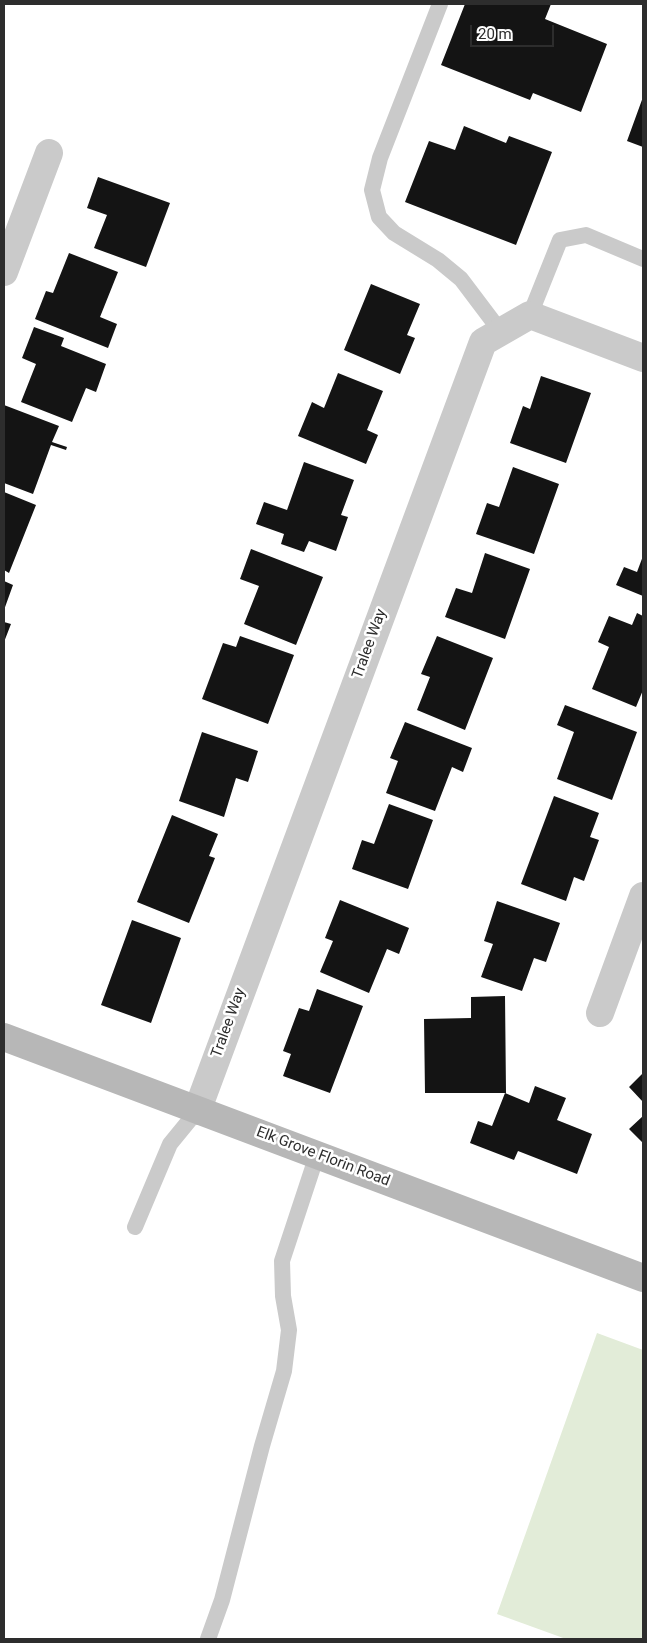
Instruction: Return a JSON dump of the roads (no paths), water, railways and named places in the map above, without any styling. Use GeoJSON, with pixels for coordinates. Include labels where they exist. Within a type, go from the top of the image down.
{"type":"FeatureCollection","features":[{"type":"Feature","properties":{"kind":"main road","name":"Elk Grove Florin Road"},"geometry":{"type":"LineString","coordinates":[[4,1037],[643,1278]]}},
{"type":"Feature","properties":{"kind":"street"},"geometry":{"type":"LineString","coordinates":[[4,272],[49,153]]}},
{"type":"Feature","properties":{"kind":"street","name":"Tralee Way"},"geometry":{"type":"LineString","coordinates":[[197,1111],[483,342],[530,315]]}},
{"type":"Feature","properties":{"kind":"street"},"geometry":{"type":"LineString","coordinates":[[530,315],[643,358]]}},
{"type":"Feature","properties":{"kind":"street"},"geometry":{"type":"LineString","coordinates":[[600,1013],[643,896]]}},
{"type":"Feature","properties":{"kind":"lane"},"geometry":{"type":"LineString","coordinates":[[440,4],[380,158],[372,190],[379,217],[394,233],[438,260],[461,279],[501,332]]}},
{"type":"Feature","properties":{"kind":"lane"},"geometry":{"type":"LineString","coordinates":[[530,315],[560,240],[586,235],[643,259]]}},
{"type":"Feature","properties":{"kind":"lane"},"geometry":{"type":"LineString","coordinates":[[135,1227],[170,1144],[197,1111]]}},
{"type":"Feature","properties":{"kind":"lane"},"geometry":{"type":"LineString","coordinates":[[208,1639],[222,1600],[262,1446],[284,1371],[289,1330],[283,1296],[282,1261],[317,1155]]}}]}
